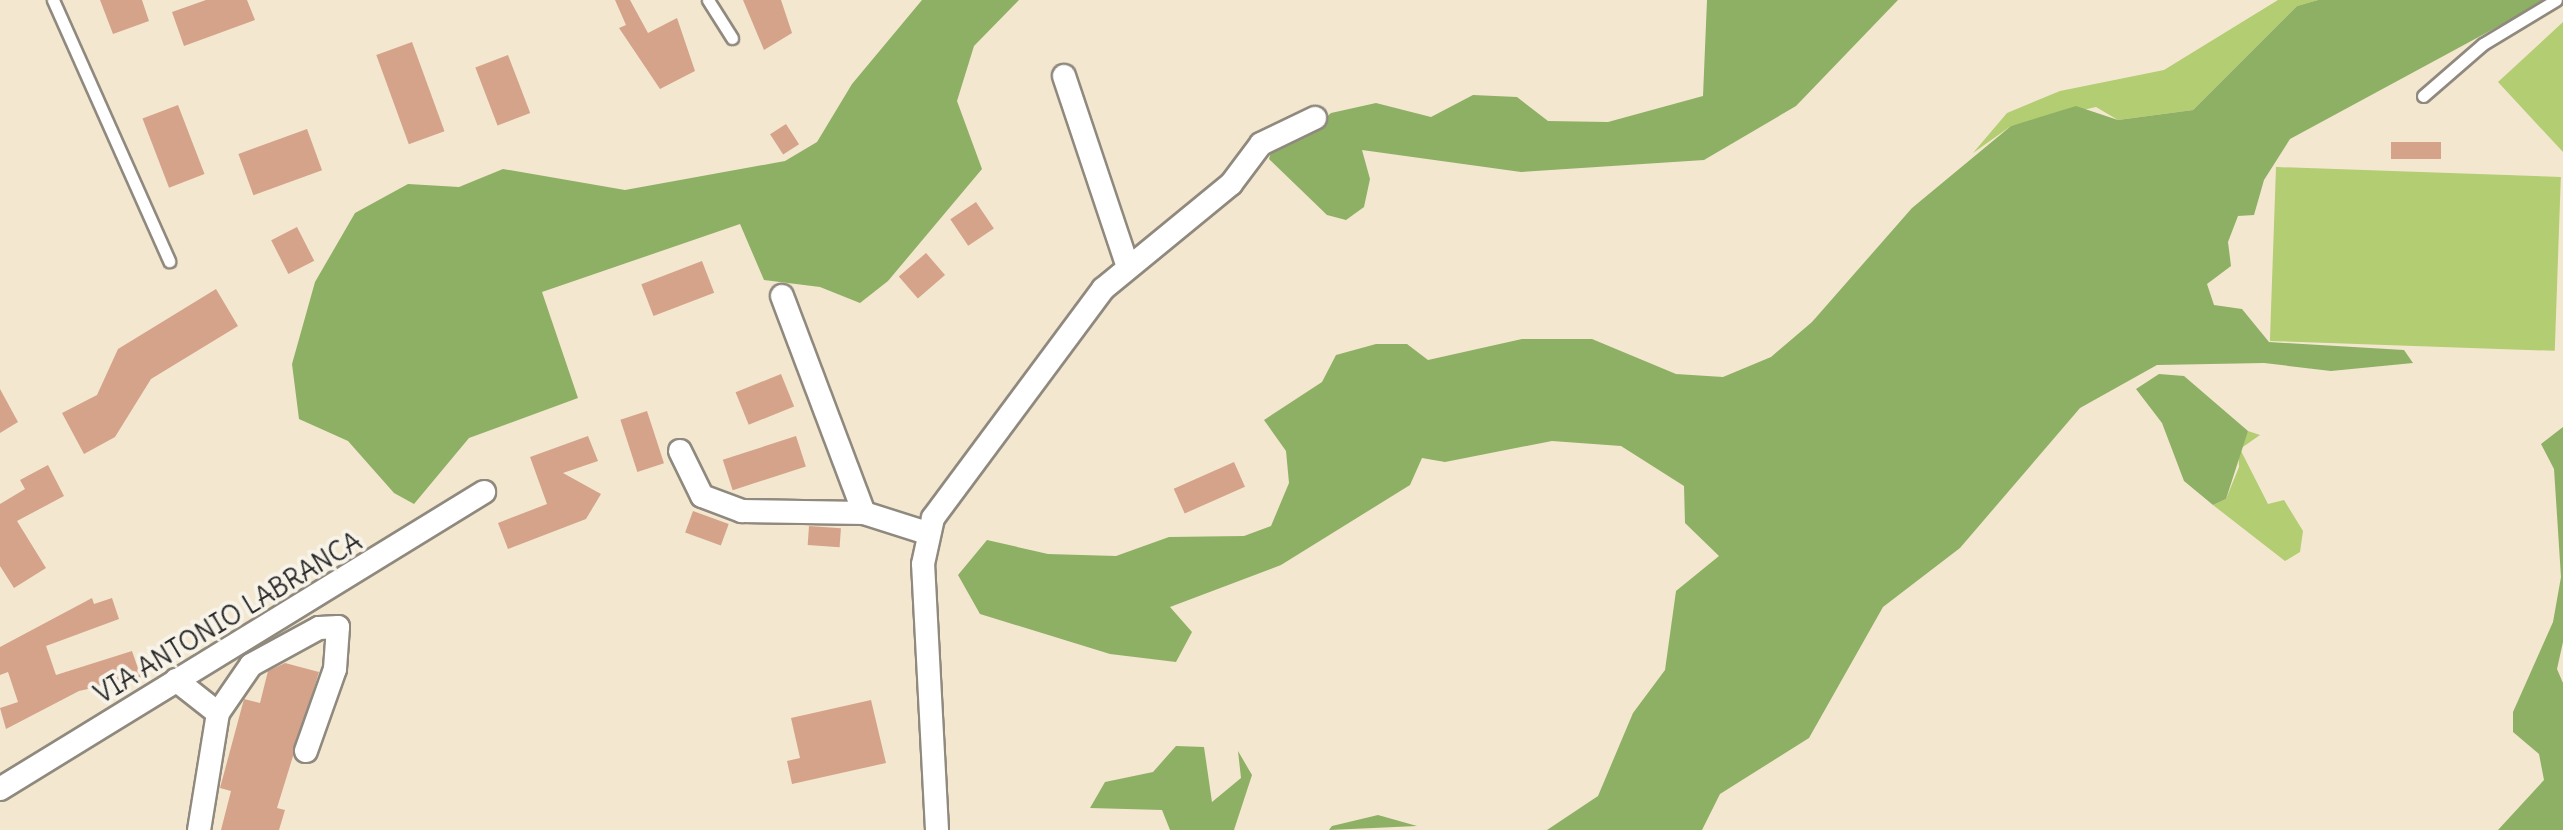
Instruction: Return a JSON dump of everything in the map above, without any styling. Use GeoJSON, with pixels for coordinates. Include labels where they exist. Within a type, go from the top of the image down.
{"type":"FeatureCollection","features":[{"type":"Feature","properties":{"kind":"street"},"geometry":{"type":"LineString","coordinates":[[1064,76],[1074,123],[1128,267]]}},
{"type":"Feature","properties":{"kind":"street"},"geometry":{"type":"LineString","coordinates":[[937,830],[923,630],[927,533],[940,506],[1103,289],[1231,184],[1261,144],[1315,118]]}},
{"type":"Feature","properties":{"kind":"street"},"geometry":{"type":"LineString","coordinates":[[782,296],[864,513]]}},
{"type":"Feature","properties":{"kind":"street"},"geometry":{"type":"LineString","coordinates":[[680,451],[702,496],[742,511],[864,513],[927,533]]}},
{"type":"Feature","properties":{"kind":"street","name":"VIA ANTONIO LABRANCA"},"geometry":{"type":"LineString","coordinates":[[0,789],[484,492]]}},
{"type":"Feature","properties":{"kind":"street"},"geometry":{"type":"LineString","coordinates":[[199,830],[218,713],[251,665],[319,628],[338,627],[335,669],[306,751]]}},
{"type":"Feature","properties":{"kind":"street"},"geometry":{"type":"LineString","coordinates":[[176,680],[218,713]]}},
{"type":"Feature","properties":{"kind":"lane"},"geometry":{"type":"LineString","coordinates":[[53,0],[169,261]]}},
{"type":"Feature","properties":{"kind":"lane"},"geometry":{"type":"LineString","coordinates":[[708,0],[732,38]]}},
{"type":"Feature","properties":{"kind":"lane"},"geometry":{"type":"LineString","coordinates":[[2423,96],[2483,44],[2556,0]]}},
{"type":"Feature","properties":{"kind":"green space"},"geometry":{"type":"Polygon","coordinates":[[[922,0],[1019,0],[974,46],[957,101],[982,169],[888,281],[860,303],[820,287],[764,280],[740,224],[542,292],[578,398],[469,438],[414,504],[394,493],[348,441],[299,419],[292,364],[315,282],[355,213],[408,184],[459,187],[503,169],[625,190],[785,161],[817,142],[852,84],[922,0]]]}},
{"type":"Feature","properties":{"kind":"green space"},"geometry":{"type":"Polygon","coordinates":[[[1707,0],[1898,0],[1796,106],[1704,160],[1521,172],[1362,150],[1370,179],[1364,207],[1346,220],[1327,215],[1269,159],[1274,142],[1302,139],[1331,113],[1376,103],[1431,117],[1473,95],[1517,97],[1548,121],[1608,122],[1703,96],[1707,0]]]}},
{"type":"Feature","properties":{"kind":"green space"},"geometry":{"type":"Polygon","coordinates":[[[2278,0],[2318,0],[2297,6],[2193,110],[2118,120],[2096,107],[2011,126],[1973,153],[2007,113],[2060,91],[2164,70],[2278,0]]]}},
{"type":"Feature","properties":{"kind":"green space"},"geometry":{"type":"Polygon","coordinates":[[[2318,0],[2547,0],[2290,139],[2264,180],[2254,215],[2238,216],[2228,242],[2231,266],[2207,284],[2214,305],[2242,309],[2269,342],[2404,350],[2413,363],[2331,371],[2264,363],[2157,365],[2080,408],[1960,548],[1883,607],[1809,738],[1720,794],[1702,830],[1547,830],[1598,796],[1633,713],[1665,670],[1676,591],[1719,556],[1685,523],[1684,486],[1621,446],[1552,441],[1445,462],[1422,458],[1410,485],[1281,565],[1170,607],[1192,632],[1176,662],[1110,654],[980,614],[958,575],[987,540],[1048,554],[1116,556],[1169,537],[1244,536],[1271,526],[1289,483],[1286,451],[1264,420],[1322,382],[1336,355],[1376,344],[1407,344],[1428,360],[1522,339],[1592,339],[1676,374],[1723,377],[1771,357],[1812,322],[1912,208],[2011,126],[2076,106],[2118,120],[2193,110],[2297,6],[2318,0]]]}},
{"type":"Feature","properties":{"kind":"green space"},"geometry":{"type":"Polygon","coordinates":[[[2563,22],[2563,152],[2498,82],[2563,22]]]}},
{"type":"Feature","properties":{"kind":"green space"},"geometry":{"type":"Polygon","coordinates":[[[2276,167],[2561,177],[2555,351],[2270,341],[2276,167]]]}},
{"type":"Feature","properties":{"kind":"green space"},"geometry":{"type":"Polygon","coordinates":[[[2159,374],[2184,376],[2248,431],[2226,499],[2213,505],[2184,481],[2162,423],[2136,389],[2159,374]]]}},
{"type":"Feature","properties":{"kind":"green space"},"geometry":{"type":"Polygon","coordinates":[[[2563,427],[2563,642],[2557,669],[2563,683],[2563,830],[2498,830],[2544,780],[2539,754],[2513,732],[2513,712],[2553,622],[2561,577],[2554,469],[2541,444],[2563,427]]]}},
{"type":"Feature","properties":{"kind":"green space"},"geometry":{"type":"Polygon","coordinates":[[[2248,431],[2260,435],[2240,449],[2268,504],[2284,500],[2303,531],[2300,552],[2285,561],[2213,505],[2226,499],[2239,467],[2238,448],[2248,431]]]}},
{"type":"Feature","properties":{"kind":"green space"},"geometry":{"type":"Polygon","coordinates":[[[1176,746],[1204,747],[1212,802],[1241,778],[1238,751],[1252,775],[1234,830],[1170,830],[1162,810],[1090,808],[1105,782],[1153,772],[1176,746]]]}},
{"type":"Feature","properties":{"kind":"green space"},"geometry":{"type":"Polygon","coordinates":[[[1378,815],[1417,826],[1329,830],[1332,826],[1378,815]]]}},
{"type":"Feature","properties":{"kind":"building"},"geometry":{"type":"Polygon","coordinates":[[[100,0],[142,0],[149,21],[113,34],[100,0]]]}},
{"type":"Feature","properties":{"kind":"building"},"geometry":{"type":"Polygon","coordinates":[[[206,0],[247,0],[255,20],[184,46],[172,12],[206,0]]]}},
{"type":"Feature","properties":{"kind":"building"},"geometry":{"type":"Polygon","coordinates":[[[615,0],[630,0],[648,33],[677,18],[695,71],[660,89],[619,28],[626,25],[615,0]]]}},
{"type":"Feature","properties":{"kind":"building"},"geometry":{"type":"Polygon","coordinates":[[[743,0],[781,0],[792,33],[764,50],[743,0]]]}},
{"type":"Feature","properties":{"kind":"building"},"geometry":{"type":"Polygon","coordinates":[[[412,42],[444,131],[409,144],[376,55],[412,42]]]}},
{"type":"Feature","properties":{"kind":"building"},"geometry":{"type":"Polygon","coordinates":[[[508,55],[530,113],[498,125],[475,68],[508,55]]]}},
{"type":"Feature","properties":{"kind":"building"},"geometry":{"type":"Polygon","coordinates":[[[178,105],[205,174],[169,188],[143,119],[178,105]]]}},
{"type":"Feature","properties":{"kind":"building"},"geometry":{"type":"Polygon","coordinates":[[[786,124],[799,144],[783,154],[770,134],[786,124]]]}},
{"type":"Feature","properties":{"kind":"building"},"geometry":{"type":"Polygon","coordinates":[[[307,129],[322,170],[253,195],[238,154],[307,129]]]}},
{"type":"Feature","properties":{"kind":"building"},"geometry":{"type":"Polygon","coordinates":[[[2391,142],[2441,142],[2441,159],[2391,159],[2391,142]]]}},
{"type":"Feature","properties":{"kind":"building"},"geometry":{"type":"Polygon","coordinates":[[[976,202],[994,229],[968,246],[950,219],[976,202]]]}},
{"type":"Feature","properties":{"kind":"building"},"geometry":{"type":"Polygon","coordinates":[[[297,227],[314,261],[288,274],[271,240],[297,227]]]}},
{"type":"Feature","properties":{"kind":"building"},"geometry":{"type":"Polygon","coordinates":[[[926,253],[945,275],[918,299],[899,277],[926,253]]]}},
{"type":"Feature","properties":{"kind":"building"},"geometry":{"type":"Polygon","coordinates":[[[702,261],[714,293],[654,316],[641,284],[702,261]]]}},
{"type":"Feature","properties":{"kind":"building"},"geometry":{"type":"Polygon","coordinates":[[[216,289],[238,326],[151,379],[115,437],[84,454],[62,413],[97,395],[118,349],[216,289]]]}},
{"type":"Feature","properties":{"kind":"building"},"geometry":{"type":"Polygon","coordinates":[[[781,374],[794,406],[749,425],[736,392],[781,374]]]}},
{"type":"Feature","properties":{"kind":"building"},"geometry":{"type":"Polygon","coordinates":[[[0,389],[18,422],[0,433],[0,389]]]}},
{"type":"Feature","properties":{"kind":"building"},"geometry":{"type":"Polygon","coordinates":[[[647,411],[664,463],[637,472],[620,420],[647,411]]]}},
{"type":"Feature","properties":{"kind":"building"},"geometry":{"type":"Polygon","coordinates":[[[588,436],[598,461],[563,473],[601,494],[586,519],[508,549],[498,523],[547,504],[530,457],[588,436]]]}},
{"type":"Feature","properties":{"kind":"building"},"geometry":{"type":"Polygon","coordinates":[[[796,436],[806,466],[733,490],[723,460],[796,436]]]}},
{"type":"Feature","properties":{"kind":"building"},"geometry":{"type":"Polygon","coordinates":[[[1234,462],[1245,487],[1185,514],[1174,489],[1234,462]]]}},
{"type":"Feature","properties":{"kind":"building"},"geometry":{"type":"Polygon","coordinates":[[[48,465],[64,496],[17,521],[46,568],[14,588],[0,566],[0,504],[25,489],[20,480],[48,465]]]}},
{"type":"Feature","properties":{"kind":"building"},"geometry":{"type":"Polygon","coordinates":[[[693,511],[729,524],[721,546],[685,533],[693,511]]]}},
{"type":"Feature","properties":{"kind":"building"},"geometry":{"type":"Polygon","coordinates":[[[809,526],[841,528],[840,547],[808,545],[809,526]]]}},
{"type":"Feature","properties":{"kind":"building"},"geometry":{"type":"Polygon","coordinates":[[[92,598],[94,604],[112,598],[119,619],[46,646],[56,675],[132,651],[141,677],[79,691],[6,729],[0,708],[18,702],[8,672],[0,675],[0,647],[92,598]]]}},
{"type":"Feature","properties":{"kind":"building"},"geometry":{"type":"Polygon","coordinates":[[[285,663],[319,672],[277,808],[285,810],[279,830],[221,830],[231,791],[220,788],[244,699],[260,703],[268,671],[285,663]]]}},
{"type":"Feature","properties":{"kind":"building"},"geometry":{"type":"Polygon","coordinates":[[[871,700],[886,763],[792,784],[787,761],[800,758],[791,718],[871,700]]]}}]}
